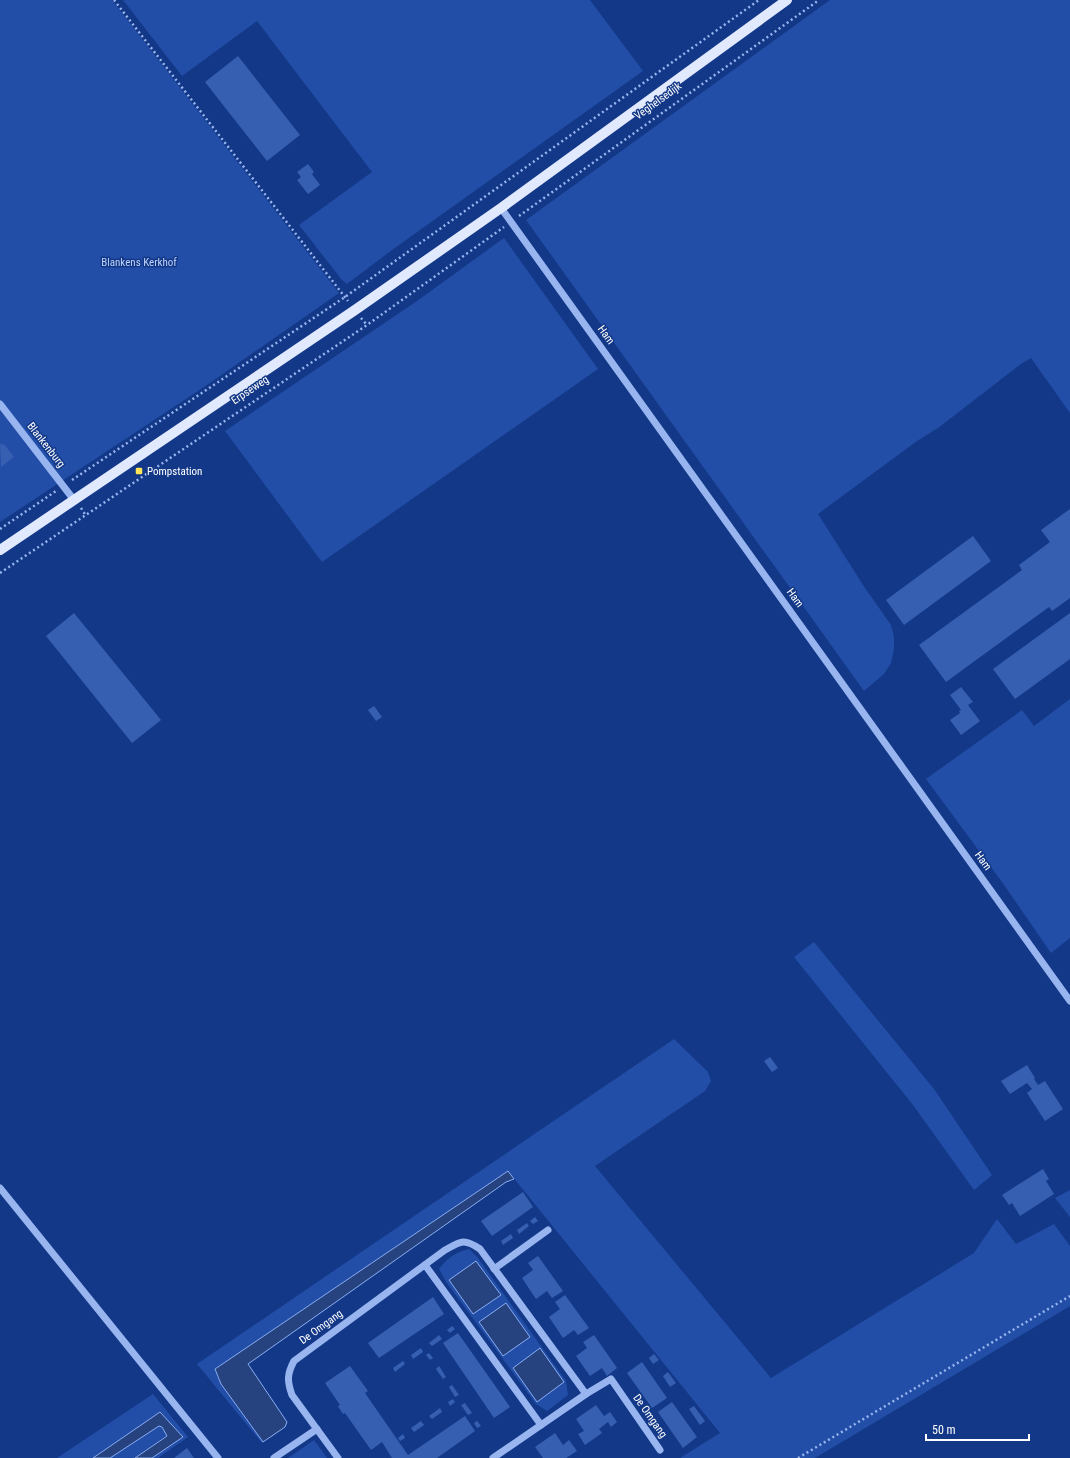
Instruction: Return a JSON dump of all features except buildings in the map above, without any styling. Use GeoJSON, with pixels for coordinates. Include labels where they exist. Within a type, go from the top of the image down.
{"type":"FeatureCollection","features":[{"type":"Feature","properties":{"kind":"main road","name":"Veghelsedijk"},"geometry":{"type":"LineString","coordinates":[[501,208],[787,0]]}},
{"type":"Feature","properties":{"kind":"main road","name":"Erpseweg"},"geometry":{"type":"LineString","coordinates":[[0,550],[355,310],[501,208]]}},
{"type":"Feature","properties":{"kind":"street","name":"Ham"},"geometry":{"type":"LineString","coordinates":[[501,208],[1070,1001]]}},
{"type":"Feature","properties":{"kind":"street","name":"Blankenburg"},"geometry":{"type":"LineString","coordinates":[[0,404],[74,500]]}},
{"type":"Feature","properties":{"kind":"street"},"geometry":{"type":"LineString","coordinates":[[0,1188],[218,1458]]}},
{"type":"Feature","properties":{"kind":"street"},"geometry":{"type":"LineString","coordinates":[[494,1269],[548,1230]]}},
{"type":"Feature","properties":{"kind":"street","name":"De Omgang"},"geometry":{"type":"LineString","coordinates":[[338,1458],[292,1395],[288,1384],[289,1371],[294,1361],[425,1265],[460,1242],[470,1242],[480,1249],[586,1394]]}},
{"type":"Feature","properties":{"kind":"street"},"geometry":{"type":"LineString","coordinates":[[425,1265],[541,1425]]}},
{"type":"Feature","properties":{"kind":"street","name":"De Omgang"},"geometry":{"type":"LineString","coordinates":[[493,1458],[586,1394],[611,1379],[660,1450]]}},
{"type":"Feature","properties":{"kind":"street"},"geometry":{"type":"LineString","coordinates":[[274,1458],[317,1429]]}},
{"type":"Feature","properties":{"kind":"path"},"geometry":{"type":"LineString","coordinates":[[114,0],[355,310]]}},
{"type":"Feature","properties":{"kind":"path","name":"Veghelsedijk"},"geometry":{"type":"LineString","coordinates":[[345,297],[759,0]]}},
{"type":"Feature","properties":{"kind":"path","name":"Veghelsedijk"},"geometry":{"type":"LineString","coordinates":[[511,222],[819,0]]}},
{"type":"Feature","properties":{"kind":"path","name":"Erpseweg"},"geometry":{"type":"LineString","coordinates":[[0,573],[360,330],[511,222]]}},
{"type":"Feature","properties":{"kind":"path"},"geometry":{"type":"LineString","coordinates":[[0,529],[345,297]]}},
{"type":"Feature","properties":{"kind":"path"},"geometry":{"type":"LineString","coordinates":[[798,1458],[1070,1296]]}},
{"type":"Feature","properties":{"kind":"green space","name":"Blankens Kerkhof"},"geometry":{"type":"Polygon","coordinates":[[[0,0],[112,0],[339,293],[207,385],[0,522],[0,0]]]}},
{"type":"Feature","properties":{"kind":"green space"},"geometry":{"type":"Polygon","coordinates":[[[123,0],[590,0],[643,71],[392,250],[347,284],[342,280],[299,225],[372,172],[257,21],[182,76],[123,0]]]}},
{"type":"Feature","properties":{"kind":"green space"},"geometry":{"type":"Polygon","coordinates":[[[830,0],[1070,0],[1070,413],[1031,358],[1021,364],[938,428],[917,441],[818,514],[863,585],[891,625],[894,637],[894,649],[891,663],[884,674],[864,691],[526,220],[830,0]]]}},
{"type":"Feature","properties":{"kind":"green space"},"geometry":{"type":"Polygon","coordinates":[[[504,238],[598,369],[322,562],[225,431],[417,301],[504,238]]]}},
{"type":"Feature","properties":{"kind":"green space"},"geometry":{"type":"Polygon","coordinates":[[[1070,699],[1070,938],[1051,953],[1002,882],[926,779],[1022,710],[1034,726],[1070,699]]]}},
{"type":"Feature","properties":{"kind":"green space"},"geometry":{"type":"Polygon","coordinates":[[[814,942],[934,1089],[992,1175],[974,1190],[913,1105],[794,957],[814,942]]]}},
{"type":"Feature","properties":{"kind":"green space"},"geometry":{"type":"Polygon","coordinates":[[[674,1039],[708,1072],[711,1081],[705,1091],[595,1166],[771,1378],[974,1253],[997,1219],[1016,1244],[1054,1224],[1070,1246],[1070,1306],[815,1458],[680,1458],[720,1433],[508,1171],[215,1369],[221,1384],[263,1442],[262,1443],[197,1364],[674,1039]]]}},
{"type":"Feature","properties":{"kind":"green space"},"geometry":{"type":"Polygon","coordinates":[[[1070,1190],[1070,1217],[1055,1198],[1070,1190]]]}},
{"type":"Feature","properties":{"kind":"green space"},"geometry":{"type":"Polygon","coordinates":[[[469,1249],[478,1258],[566,1381],[568,1395],[547,1411],[536,1404],[446,1282],[439,1269],[452,1256],[469,1249]]]}},
{"type":"Feature","properties":{"kind":"green space"},"geometry":{"type":"Polygon","coordinates":[[[153,1394],[188,1437],[158,1458],[152,1458],[182,1437],[160,1412],[93,1458],[57,1458],[153,1394]]]}},
{"type":"Feature","properties":{"kind":"green space"},"geometry":{"type":"Polygon","coordinates":[[[157,1426],[162,1427],[167,1435],[135,1458],[110,1458],[157,1426]]]}},
{"type":"Feature","properties":{"kind":"green space"},"geometry":{"type":"Polygon","coordinates":[[[314,1440],[327,1458],[288,1458],[314,1440]]]}},
{"type":"Feature","properties":{"kind":"shaded area"},"geometry":{"type":"Polygon","coordinates":[[[508,1171],[514,1179],[506,1182],[248,1364],[287,1422],[285,1427],[263,1442],[221,1384],[215,1369],[508,1171]]]}},
{"type":"Feature","properties":{"kind":"shaded area"},"geometry":{"type":"Polygon","coordinates":[[[476,1261],[501,1295],[473,1314],[449,1280],[476,1261]]]}},
{"type":"Feature","properties":{"kind":"shaded area"},"geometry":{"type":"Polygon","coordinates":[[[506,1303],[530,1337],[503,1356],[479,1322],[506,1303]]]}},
{"type":"Feature","properties":{"kind":"shaded area"},"geometry":{"type":"Polygon","coordinates":[[[540,1348],[564,1382],[537,1402],[513,1368],[540,1348]]]}},
{"type":"Feature","properties":{"kind":"shaded area"},"geometry":{"type":"Polygon","coordinates":[[[160,1412],[183,1437],[152,1458],[135,1458],[167,1436],[162,1427],[159,1426],[110,1458],[93,1458],[160,1412]]]}},
{"type":"Feature","properties":{"kind":"place","name":"Pompstation"},"geometry":{"type":"Point","coordinates":[139,471]}}]}
